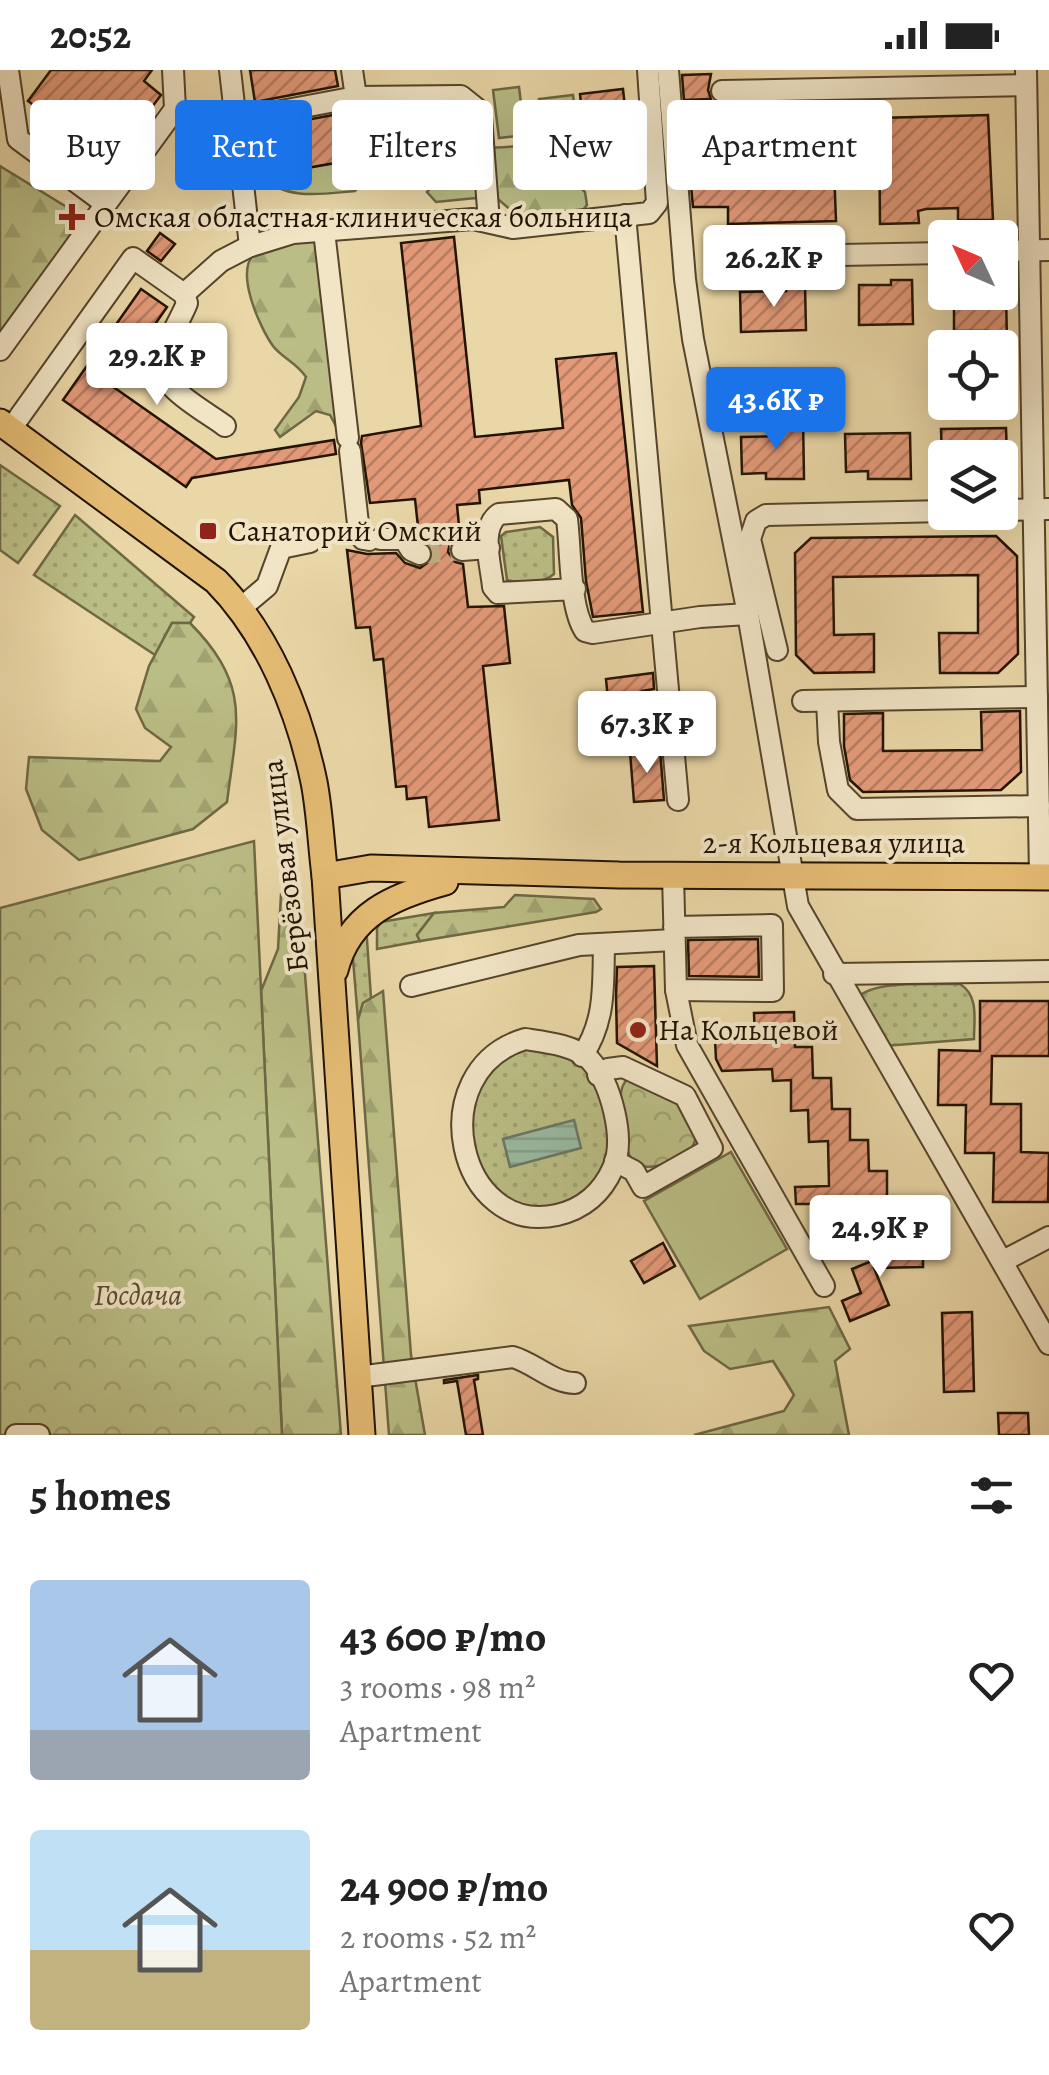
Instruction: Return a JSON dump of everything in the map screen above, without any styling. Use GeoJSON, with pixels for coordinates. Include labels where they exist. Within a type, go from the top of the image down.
{"type":"FeatureCollection","features":[{"type":"Feature","properties":{"kind":"main road","name":"Берёзовая улица"},"geometry":{"type":"LineString","coordinates":[[5,426],[196,564],[241,608],[270,658],[296,720],[314,783],[324,876],[362,1435]]}},
{"type":"Feature","properties":{"kind":"main road","name":"2-я Кольцевая улица"},"geometry":{"type":"LineString","coordinates":[[324,876],[371,868],[619,875],[1045,877]]}},
{"type":"Feature","properties":{"kind":"main road","name":"2-я Кольцевая улица"},"geometry":{"type":"LineString","coordinates":[[324,876],[372,883],[619,875]]}},
{"type":"Feature","properties":{"kind":"main road"},"geometry":{"type":"LineString","coordinates":[[332,984],[345,943],[373,910],[445,882]]}},
{"type":"Feature","properties":{"kind":"street"},"geometry":{"type":"LineString","coordinates":[[8,70],[18,139],[106,204]]}},
{"type":"Feature","properties":{"kind":"street"},"geometry":{"type":"LineString","coordinates":[[0,350],[176,108],[173,70]]}},
{"type":"Feature","properties":{"kind":"street"},"geometry":{"type":"LineString","coordinates":[[230,70],[232,100]]}},
{"type":"Feature","properties":{"kind":"street"},"geometry":{"type":"LineString","coordinates":[[352,70],[356,98]]}},
{"type":"Feature","properties":{"kind":"street"},"geometry":{"type":"LineString","coordinates":[[184,294],[221,261],[250,246],[294,234],[473,219],[513,228],[649,213],[657,202],[648,70]]}},
{"type":"Feature","properties":{"kind":"street"},"geometry":{"type":"LineString","coordinates":[[668,70],[684,279],[693,339],[748,614],[798,906],[1049,1344]]}},
{"type":"Feature","properties":{"kind":"street"},"geometry":{"type":"LineString","coordinates":[[722,90],[1026,77],[1039,251],[1042,509],[1038,696],[1044,733],[1039,806],[1045,877]]}},
{"type":"Feature","properties":{"kind":"street"},"geometry":{"type":"LineString","coordinates":[[312,106],[356,98],[460,96],[469,101],[481,116],[488,222]]}},
{"type":"Feature","properties":{"kind":"street"},"geometry":{"type":"LineString","coordinates":[[243,190],[250,246]]}},
{"type":"Feature","properties":{"kind":"street"},"geometry":{"type":"LineString","coordinates":[[625,215],[678,800]]}},
{"type":"Feature","properties":{"kind":"street"},"geometry":{"type":"LineString","coordinates":[[324,231],[360,533],[363,540],[404,539],[411,550],[420,554]]}},
{"type":"Feature","properties":{"kind":"street"},"geometry":{"type":"LineString","coordinates":[[731,257],[928,252]]}},
{"type":"Feature","properties":{"kind":"street"},"geometry":{"type":"LineString","coordinates":[[5,426],[133,258],[184,294],[187,302],[161,361],[164,375],[173,389],[225,426]]}},
{"type":"Feature","properties":{"kind":"street"},"geometry":{"type":"LineString","coordinates":[[575,589],[498,593],[493,587],[487,528],[499,514],[556,509],[567,519],[578,615],[586,630],[593,633],[748,614]]}},
{"type":"Feature","properties":{"kind":"street"},"geometry":{"type":"LineString","coordinates":[[777,650],[750,538],[756,522],[766,515],[928,511]]}},
{"type":"Feature","properties":{"kind":"street"},"geometry":{"type":"LineString","coordinates":[[241,608],[266,586],[281,548],[310,542]]}},
{"type":"Feature","properties":{"kind":"street"},"geometry":{"type":"LineString","coordinates":[[462,550],[489,548]]}},
{"type":"Feature","properties":{"kind":"street"},"geometry":{"type":"LineString","coordinates":[[803,701],[1038,696]]}},
{"type":"Feature","properties":{"kind":"street"},"geometry":{"type":"LineString","coordinates":[[827,701],[838,790],[857,809],[1039,806]]}},
{"type":"Feature","properties":{"kind":"street"},"geometry":{"type":"LineString","coordinates":[[672,875],[676,990],[686,1044],[824,1286]]}},
{"type":"Feature","properties":{"kind":"street"},"geometry":{"type":"LineString","coordinates":[[411,986],[580,946],[772,925],[773,991],[676,990]]}},
{"type":"Feature","properties":{"kind":"street"},"geometry":{"type":"LineString","coordinates":[[582,1056],[602,1014],[604,944]]}},
{"type":"Feature","properties":{"kind":"street"},"geometry":{"type":"LineString","coordinates":[[834,974],[1049,971]]}},
{"type":"Feature","properties":{"kind":"street"},"geometry":{"type":"LineString","coordinates":[[525,1039],[568,1048],[582,1056],[589,1059],[598,1075],[616,1119],[620,1143],[615,1160],[594,1198],[570,1212],[540,1219],[512,1213],[492,1199],[472,1174],[464,1146],[466,1094],[488,1058],[504,1046],[525,1039]]}},
{"type":"Feature","properties":{"kind":"street"},"geometry":{"type":"LineString","coordinates":[[598,1075],[624,1067],[685,1096],[712,1148],[643,1187],[634,1171],[615,1160]]}},
{"type":"Feature","properties":{"kind":"street"},"geometry":{"type":"LineString","coordinates":[[1003,1261],[1049,1237]]}},
{"type":"Feature","properties":{"kind":"street"},"geometry":{"type":"LineString","coordinates":[[358,1377],[512,1357],[564,1383],[575,1383]]}},
{"type":"Feature","properties":{"kind":"street"},"geometry":{"type":"LineString","coordinates":[[16,1435],[39,1435]]}},
{"type":"Feature","properties":{"kind":"green space"},"geometry":{"type":"Polygon","coordinates":[[[519,87],[521,100],[513,100],[513,136],[499,138],[493,90],[519,87]]]}},
{"type":"Feature","properties":{"kind":"green space"},"geometry":{"type":"Polygon","coordinates":[[[573,95],[574,100],[539,100],[573,95]]]}},
{"type":"Feature","properties":{"kind":"green space"},"geometry":{"type":"Polygon","coordinates":[[[513,146],[513,190],[583,190],[587,205],[581,212],[530,217],[512,211],[499,200],[436,202],[427,192],[493,190],[493,147],[513,146]]]}},
{"type":"Feature","properties":{"kind":"green space"},"geometry":{"type":"Polygon","coordinates":[[[332,164],[332,190],[356,190],[317,194],[285,190],[312,190],[312,167],[332,164]]]}},
{"type":"Feature","properties":{"kind":"green space"},"geometry":{"type":"Polygon","coordinates":[[[0,166],[30,184],[30,190],[39,190],[70,209],[78,229],[0,335],[0,166]]]}},
{"type":"Feature","properties":{"kind":"green space"},"geometry":{"type":"Polygon","coordinates":[[[308,238],[317,243],[338,430],[330,415],[316,411],[280,437],[275,430],[299,397],[306,377],[268,337],[251,299],[247,272],[250,261],[261,250],[308,238]]]}},
{"type":"Feature","properties":{"kind":"green space"},"geometry":{"type":"Polygon","coordinates":[[[0,465],[60,506],[18,563],[0,550],[0,465]]]}},
{"type":"Feature","properties":{"kind":"green space"},"geometry":{"type":"Polygon","coordinates":[[[75,515],[194,617],[190,623],[172,623],[155,655],[34,575],[75,515]]]}},
{"type":"Feature","properties":{"kind":"green space"},"geometry":{"type":"Polygon","coordinates":[[[540,527],[553,537],[554,574],[532,582],[507,580],[501,536],[540,527]]]}},
{"type":"Feature","properties":{"kind":"green space"},"geometry":{"type":"Polygon","coordinates":[[[172,623],[190,623],[210,645],[232,686],[236,727],[227,802],[193,829],[79,860],[42,830],[26,789],[29,757],[160,761],[171,747],[145,728],[136,709],[149,666],[172,623]]]}},
{"type":"Feature","properties":{"kind":"green space","name":"Госдача"},"geometry":{"type":"Polygon","coordinates":[[[254,841],[282,1435],[0,1435],[0,908],[254,841]]]}},
{"type":"Feature","properties":{"kind":"green space"},"geometry":{"type":"Polygon","coordinates":[[[290,883],[298,885],[341,1435],[282,1435],[261,991],[278,949],[281,894],[290,883]]]}},
{"type":"Feature","properties":{"kind":"green space"},"geometry":{"type":"Polygon","coordinates":[[[515,895],[594,899],[601,909],[420,941],[417,935],[434,913],[504,907],[515,895]]]}},
{"type":"Feature","properties":{"kind":"green space"},"geometry":{"type":"Polygon","coordinates":[[[434,913],[417,935],[420,941],[377,949],[377,928],[381,922],[434,913]]]}},
{"type":"Feature","properties":{"kind":"green space"},"geometry":{"type":"Polygon","coordinates":[[[366,925],[371,998],[363,1003],[358,1020],[352,947],[366,925]]]}},
{"type":"Feature","properties":{"kind":"green space"},"geometry":{"type":"Polygon","coordinates":[[[960,984],[973,1001],[974,1039],[884,1046],[857,998],[891,985],[960,984]]]}},
{"type":"Feature","properties":{"kind":"green space"},"geometry":{"type":"Polygon","coordinates":[[[383,991],[411,1355],[425,1435],[389,1435],[358,1020],[363,1003],[383,991]]]}},
{"type":"Feature","properties":{"kind":"green space"},"geometry":{"type":"Polygon","coordinates":[[[526,1046],[578,1060],[604,1098],[609,1140],[605,1161],[586,1194],[563,1206],[515,1206],[478,1170],[470,1117],[480,1079],[492,1063],[526,1046]]]}},
{"type":"Feature","properties":{"kind":"green space"},"geometry":{"type":"Polygon","coordinates":[[[628,1078],[675,1098],[697,1133],[686,1154],[652,1167],[639,1165],[630,1156],[621,1097],[628,1078]]]}},
{"type":"Feature","properties":{"kind":"green space"},"geometry":{"type":"Polygon","coordinates":[[[731,1152],[787,1249],[700,1299],[644,1201],[731,1152]]]}},
{"type":"Feature","properties":{"kind":"green space"},"geometry":{"type":"Polygon","coordinates":[[[829,1307],[850,1349],[835,1361],[849,1435],[694,1435],[784,1411],[794,1395],[773,1361],[730,1369],[704,1351],[689,1326],[829,1307]]]}},
{"type":"Feature","properties":{"kind":"shaded area"},"geometry":{"type":"Polygon","coordinates":[[[574,1120],[581,1148],[510,1167],[503,1139],[574,1120]]]}},
{"type":"Feature","properties":{"kind":"building"},"geometry":{"type":"Polygon","coordinates":[[[51,70],[152,70],[144,81],[161,95],[155,103],[155,100],[28,101],[51,70]]]}},
{"type":"Feature","properties":{"kind":"building"},"geometry":{"type":"Polygon","coordinates":[[[250,70],[335,70],[338,86],[255,100],[250,70]]]}},
{"type":"Feature","properties":{"kind":"building"},"geometry":{"type":"Polygon","coordinates":[[[711,74],[711,99],[684,100],[682,75],[711,74]]]}},
{"type":"Feature","properties":{"kind":"building"},"geometry":{"type":"Polygon","coordinates":[[[623,89],[624,100],[581,100],[580,94],[623,89]]]}},
{"type":"Feature","properties":{"kind":"building"},"geometry":{"type":"Polygon","coordinates":[[[332,115],[332,164],[312,167],[312,119],[332,115]]]}},
{"type":"Feature","properties":{"kind":"building"},"geometry":{"type":"Polygon","coordinates":[[[988,115],[993,220],[958,220],[958,208],[926,209],[918,211],[919,223],[880,224],[880,190],[892,190],[892,118],[988,115]]]}},
{"type":"Feature","properties":{"kind":"building"},"geometry":{"type":"Polygon","coordinates":[[[691,190],[835,190],[836,221],[728,224],[728,207],[693,207],[691,190]]]}},
{"type":"Feature","properties":{"kind":"building"},"geometry":{"type":"Polygon","coordinates":[[[160,233],[175,244],[161,261],[147,251],[160,233]]]}},
{"type":"Feature","properties":{"kind":"building"},"geometry":{"type":"Polygon","coordinates":[[[454,237],[475,437],[563,428],[556,359],[616,353],[643,612],[593,617],[581,518],[572,505],[569,480],[479,490],[480,503],[457,505],[460,536],[450,543],[448,552],[455,562],[463,564],[468,607],[504,606],[510,663],[483,666],[499,820],[429,827],[426,797],[407,799],[406,786],[396,787],[383,659],[374,660],[370,627],[356,628],[347,550],[396,553],[405,563],[420,568],[433,559],[432,547],[419,536],[415,499],[370,503],[361,443],[362,436],[421,426],[401,243],[454,237]]]}},
{"type":"Feature","properties":{"kind":"building"},"geometry":{"type":"Polygon","coordinates":[[[891,280],[912,280],[913,324],[859,325],[859,285],[891,285],[891,280]]]}},
{"type":"Feature","properties":{"kind":"building"},"geometry":{"type":"Polygon","coordinates":[[[805,285],[806,330],[741,332],[740,292],[786,291],[786,286],[805,285]]]}},
{"type":"Feature","properties":{"kind":"building"},"geometry":{"type":"Polygon","coordinates":[[[141,289],[167,307],[112,386],[216,459],[334,440],[336,454],[192,478],[186,487],[63,400],[141,289]]]}},
{"type":"Feature","properties":{"kind":"building"},"geometry":{"type":"Polygon","coordinates":[[[954,310],[1006,310],[1007,330],[954,330],[954,310]]]}},
{"type":"Feature","properties":{"kind":"building"},"geometry":{"type":"Polygon","coordinates":[[[803,416],[804,479],[766,479],[766,473],[742,474],[741,437],[779,436],[779,417],[803,416]]]}},
{"type":"Feature","properties":{"kind":"building"},"geometry":{"type":"Polygon","coordinates":[[[1006,428],[1006,440],[941,440],[941,429],[1006,428]]]}},
{"type":"Feature","properties":{"kind":"building"},"geometry":{"type":"Polygon","coordinates":[[[910,433],[911,479],[868,479],[868,471],[846,472],[845,434],[910,433]]]}},
{"type":"Feature","properties":{"kind":"building"},"geometry":{"type":"Polygon","coordinates":[[[996,536],[1017,556],[1018,654],[998,673],[940,673],[939,633],[978,633],[978,575],[833,577],[834,635],[874,634],[874,672],[814,673],[796,655],[795,553],[811,538],[996,536]]]}},
{"type":"Feature","properties":{"kind":"building"},"geometry":{"type":"Polygon","coordinates":[[[653,673],[654,689],[642,691],[643,696],[608,700],[606,679],[653,673]]]}},
{"type":"Feature","properties":{"kind":"building"},"geometry":{"type":"Polygon","coordinates":[[[1020,711],[1021,772],[1001,790],[863,792],[850,780],[844,714],[883,713],[883,751],[982,750],[981,712],[1020,711]]]}},
{"type":"Feature","properties":{"kind":"building"},"geometry":{"type":"Polygon","coordinates":[[[660,750],[664,800],[634,802],[630,752],[660,750]]]}},
{"type":"Feature","properties":{"kind":"building"},"geometry":{"type":"Polygon","coordinates":[[[758,939],[759,977],[689,976],[688,940],[758,939]]]}},
{"type":"Feature","properties":{"kind":"building"},"geometry":{"type":"Polygon","coordinates":[[[654,966],[657,1066],[617,1043],[617,967],[654,966]]]}},
{"type":"Feature","properties":{"kind":"building"},"geometry":{"type":"Polygon","coordinates":[[[980,1001],[1049,1001],[1049,1056],[992,1056],[991,1104],[1021,1104],[1021,1152],[1049,1153],[1048,1202],[993,1202],[994,1153],[965,1153],[966,1105],[938,1105],[939,1050],[980,1051],[980,1001]]]}},
{"type":"Feature","properties":{"kind":"building"},"geometry":{"type":"Polygon","coordinates":[[[794,1012],[795,1047],[812,1047],[813,1078],[831,1078],[832,1109],[850,1109],[850,1140],[868,1140],[869,1171],[887,1171],[887,1202],[904,1201],[905,1233],[865,1234],[864,1203],[832,1203],[832,1235],[814,1236],[813,1204],[796,1204],[795,1187],[829,1186],[828,1141],[809,1142],[808,1110],[791,1111],[791,1080],[773,1081],[772,1069],[722,1071],[716,1059],[715,1040],[755,1039],[754,1013],[794,1012]]]}},
{"type":"Feature","properties":{"kind":"building"},"geometry":{"type":"Polygon","coordinates":[[[923,1240],[923,1267],[874,1268],[889,1305],[850,1321],[842,1301],[861,1293],[852,1269],[923,1240]]]}},
{"type":"Feature","properties":{"kind":"building"},"geometry":{"type":"Polygon","coordinates":[[[663,1243],[675,1266],[644,1283],[631,1261],[663,1243]]]}},
{"type":"Feature","properties":{"kind":"building"},"geometry":{"type":"Polygon","coordinates":[[[972,1312],[974,1391],[944,1392],[942,1313],[972,1312]]]}},
{"type":"Feature","properties":{"kind":"building"},"geometry":{"type":"Polygon","coordinates":[[[478,1375],[474,1380],[483,1435],[466,1435],[457,1381],[444,1380],[478,1375]]]}},
{"type":"Feature","properties":{"kind":"building"},"geometry":{"type":"Polygon","coordinates":[[[998,1413],[1028,1413],[1029,1435],[999,1435],[998,1413]]]}},
{"type":"Feature","properties":{"kind":"tunnel"},"geometry":{"type":"LineString","coordinates":[[420,554],[462,550]]}},
{"type":"Feature","properties":{"kind":"place","name":"Омская областная клиническая больница"},"geometry":{"type":"Point","coordinates":[72,217]}},
{"type":"Feature","properties":{"kind":"place","name":"Санаторий Омский"},"geometry":{"type":"Point","coordinates":[208,531]}},
{"type":"Feature","properties":{"kind":"place","name":"На Кольцевой"},"geometry":{"type":"Point","coordinates":[638,1030]}}]}
